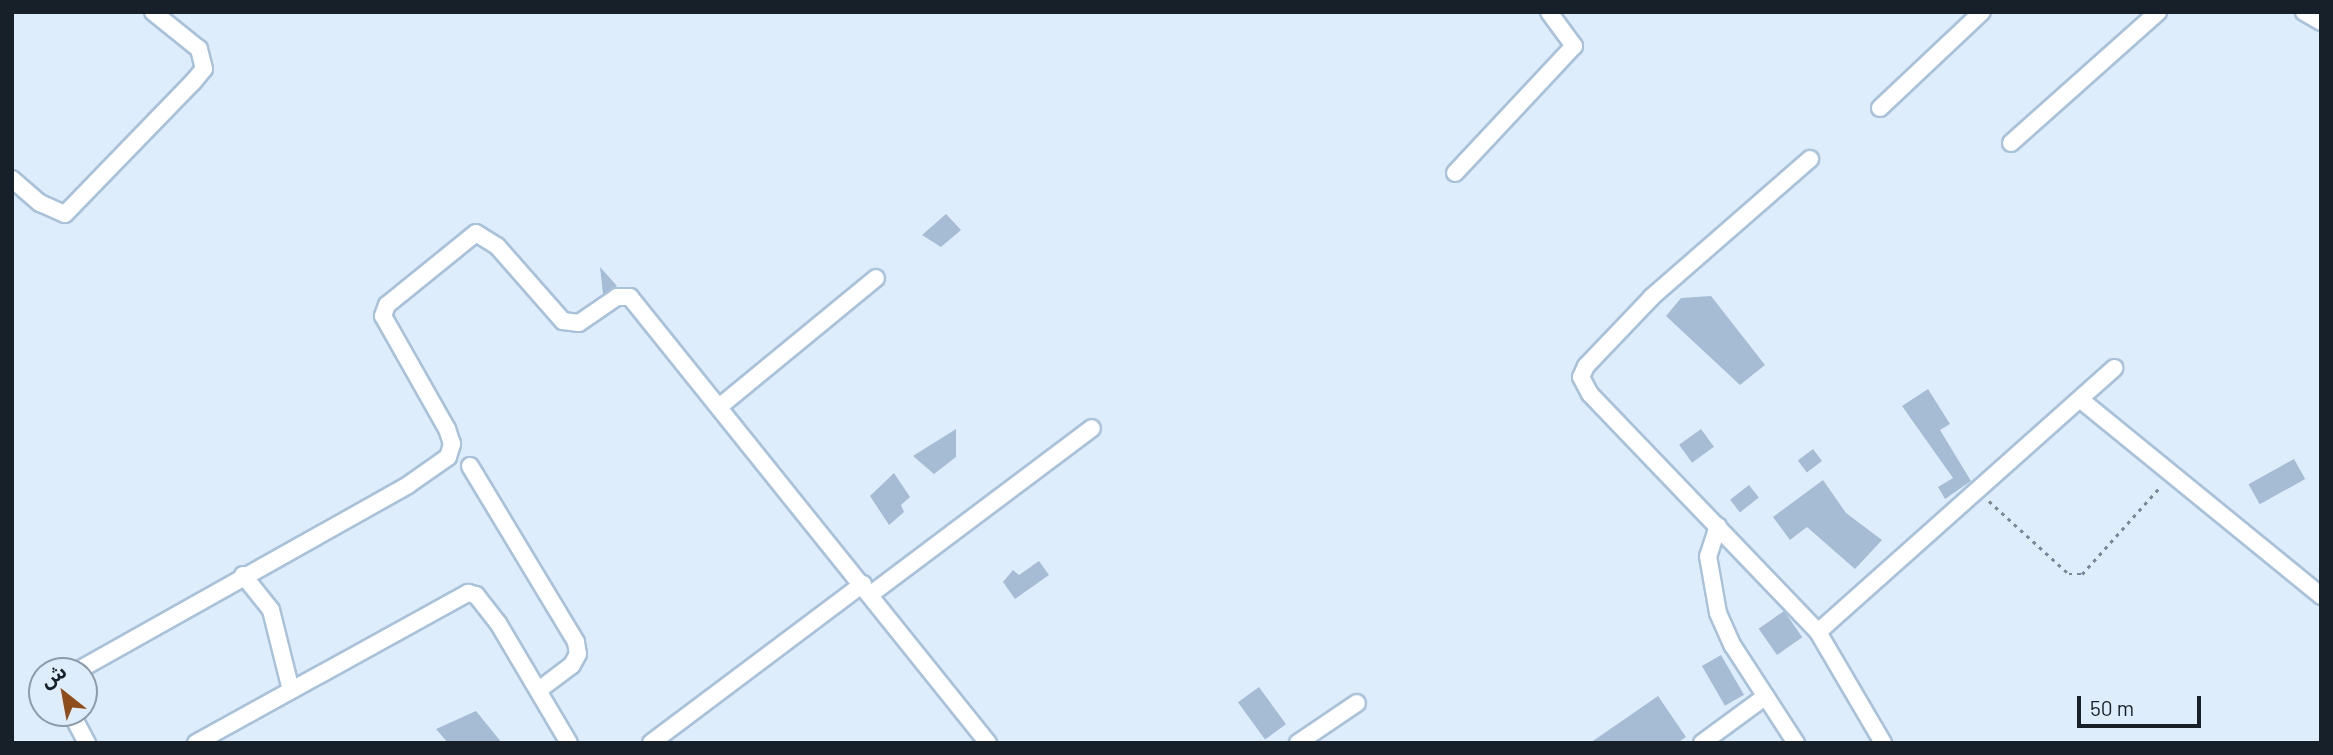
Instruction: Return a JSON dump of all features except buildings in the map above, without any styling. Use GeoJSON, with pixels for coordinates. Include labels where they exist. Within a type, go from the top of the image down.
{"type":"FeatureCollection","features":[{"type":"Feature","properties":{"kind":"street"},"geometry":{"type":"LineString","coordinates":[[12,179],[40,203],[65,214],[194,82],[204,69],[199,50],[153,12]]}},
{"type":"Feature","properties":{"kind":"street"},"geometry":{"type":"LineString","coordinates":[[1455,173],[1574,46],[1549,12]]}},
{"type":"Feature","properties":{"kind":"street"},"geometry":{"type":"LineString","coordinates":[[1880,108],[1982,12]]}},
{"type":"Feature","properties":{"kind":"street"},"geometry":{"type":"LineString","coordinates":[[2011,143],[2158,12]]}},
{"type":"Feature","properties":{"kind":"street"},"geometry":{"type":"LineString","coordinates":[[2304,12],[2321,22]]}},
{"type":"Feature","properties":{"kind":"street"},"geometry":{"type":"LineString","coordinates":[[1810,159],[1652,298],[1586,366],[1581,377],[1590,394],[1818,632],[1883,743]]}},
{"type":"Feature","properties":{"kind":"street"},"geometry":{"type":"LineString","coordinates":[[98,659],[243,575],[408,485],[448,457],[452,444],[447,429],[383,316],[387,305],[476,233],[497,246],[564,321],[579,323],[617,297],[630,297],[988,743]]}},
{"type":"Feature","properties":{"kind":"street"},"geometry":{"type":"LineString","coordinates":[[719,407],[876,278]]}},
{"type":"Feature","properties":{"kind":"street"},"geometry":{"type":"LineString","coordinates":[[1818,632],[2114,368]]}},
{"type":"Feature","properties":{"kind":"street"},"geometry":{"type":"LineString","coordinates":[[2081,400],[2321,596]]}},
{"type":"Feature","properties":{"kind":"street"},"geometry":{"type":"LineString","coordinates":[[651,743],[1092,428]]}},
{"type":"Feature","properties":{"kind":"street"},"geometry":{"type":"LineString","coordinates":[[470,466],[576,642],[578,654],[572,665],[539,690]]}},
{"type":"Feature","properties":{"kind":"street"},"geometry":{"type":"LineString","coordinates":[[1718,526],[1708,556],[1718,613],[1796,743]]}},
{"type":"Feature","properties":{"kind":"street"},"geometry":{"type":"LineString","coordinates":[[243,575],[271,610],[291,690]]}},
{"type":"Feature","properties":{"kind":"street"},"geometry":{"type":"LineString","coordinates":[[195,743],[468,593],[476,595],[498,623],[569,743]]}},
{"type":"Feature","properties":{"kind":"street"},"geometry":{"type":"LineString","coordinates":[[1702,743],[1766,696]]}},
{"type":"Feature","properties":{"kind":"street"},"geometry":{"type":"LineString","coordinates":[[1298,743],[1357,703]]}},
{"type":"Feature","properties":{"kind":"street"},"geometry":{"type":"LineString","coordinates":[[79,727],[88,743]]}},
{"type":"Feature","properties":{"kind":"path"},"geometry":{"type":"LineString","coordinates":[[1976,489],[2069,574],[2082,573],[2171,474]]}}]}
